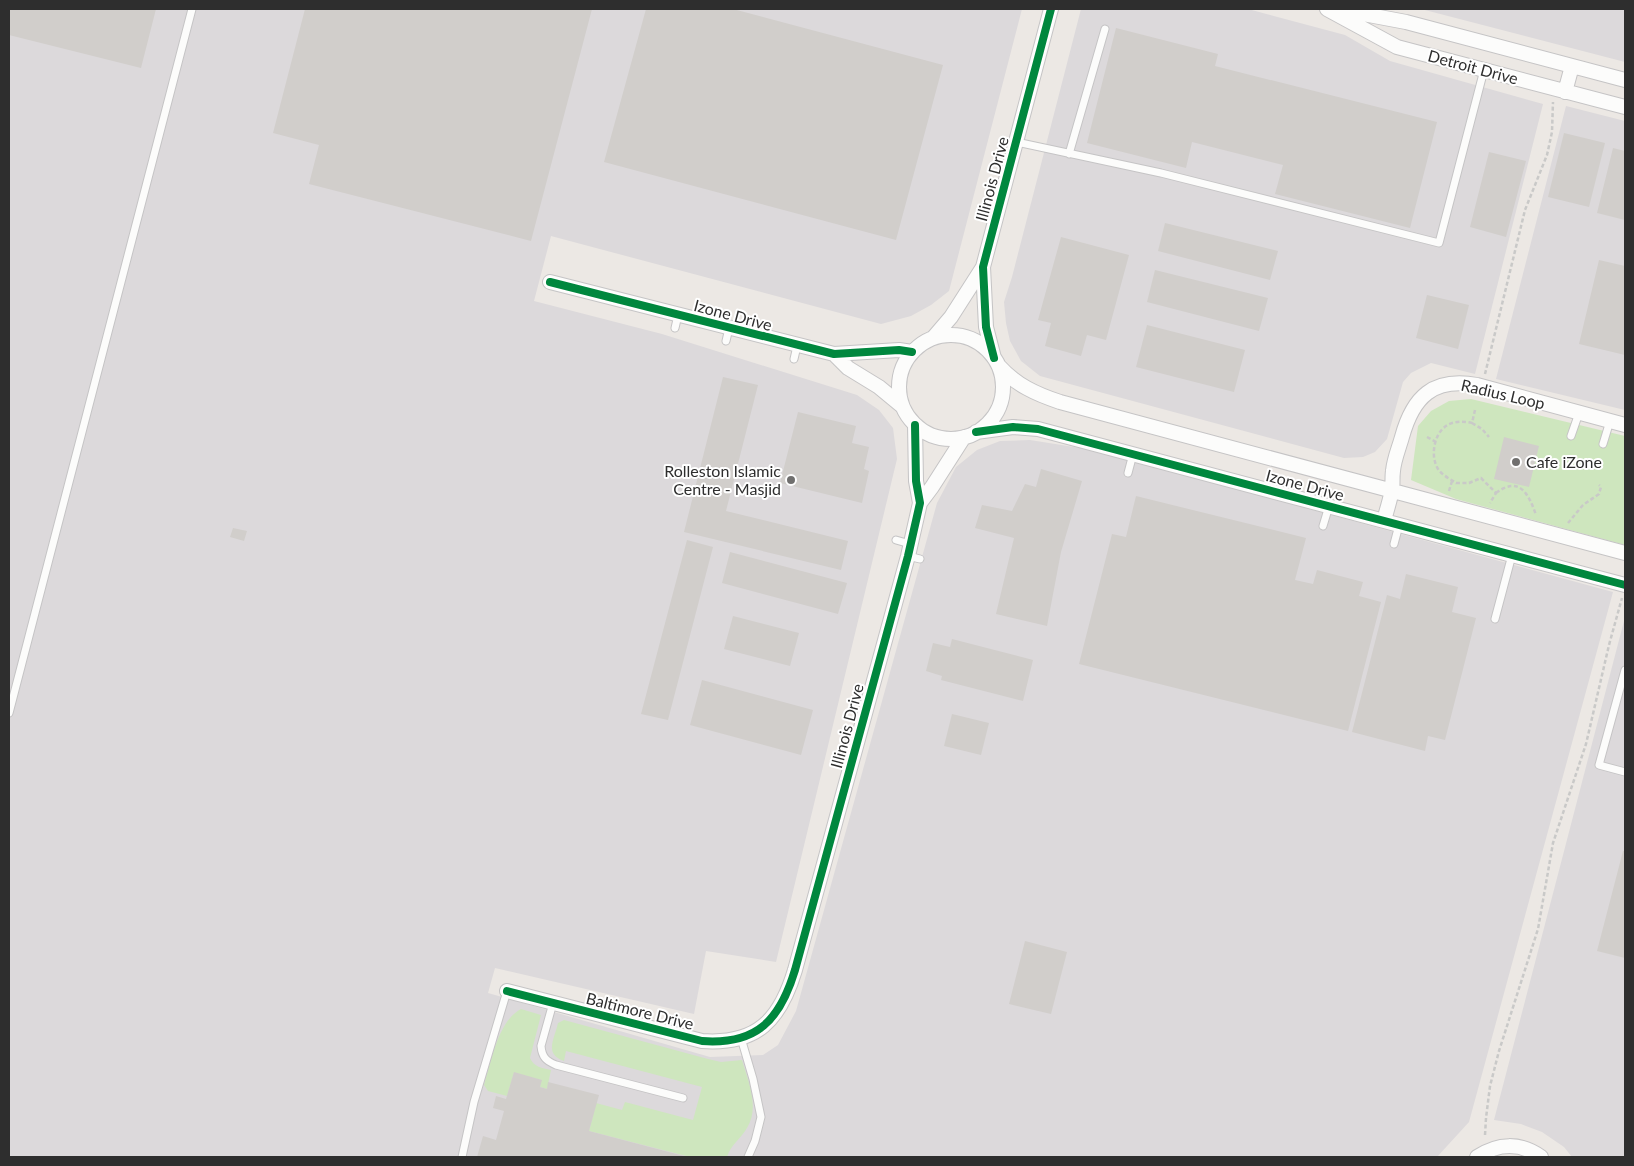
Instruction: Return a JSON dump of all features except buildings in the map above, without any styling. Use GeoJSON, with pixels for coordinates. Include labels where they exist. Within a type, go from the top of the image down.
{"type":"FeatureCollection","features":[{"type":"Feature","properties":{"kind":"street","name":"Illinois Drive"},"geometry":{"type":"LineString","coordinates":[[996,362],[985,320],[983,267],[1051,9]]}},
{"type":"Feature","properties":{"kind":"street","name":"Detroit Drive"},"geometry":{"type":"LineString","coordinates":[[1327,9],[1397,47],[1484,70],[1559,95],[1625,110]]}},
{"type":"Feature","properties":{"kind":"street","name":"Detroit Drive"},"geometry":{"type":"LineString","coordinates":[[1334,9],[1406,22],[1625,80]]}},
{"type":"Feature","properties":{"kind":"street"},"geometry":{"type":"LineString","coordinates":[[1559,95],[1572,66]]}},
{"type":"Feature","properties":{"kind":"street","name":"Illinois Drive"},"geometry":{"type":"LineString","coordinates":[[933,338],[951,317],[983,267]]}},
{"type":"Feature","properties":{"kind":"street","name":"Izone Drive"},"geometry":{"type":"LineString","coordinates":[[550,282],[676,321],[796,353],[834,354],[899,350],[912,352]]}},
{"type":"Feature","properties":{"kind":"street"},"geometry":{"type":"LineString","coordinates":[[950,335],[978,342],[987,349],[996,362],[1002,381],[1002,396],[997,410],[988,423],[970,434],[946,439],[930,434],[915,425],[907,416],[902,406],[899,392],[899,377],[904,364],[912,352],[918,346],[933,338],[950,335]]}},
{"type":"Feature","properties":{"kind":"street"},"geometry":{"type":"LineString","coordinates":[[834,354],[848,368],[879,387],[902,406]]}},
{"type":"Feature","properties":{"kind":"street","name":"Izone Drive"},"geometry":{"type":"LineString","coordinates":[[996,362],[1009,377],[1022,386],[1060,402],[1625,553]]}},
{"type":"Feature","properties":{"kind":"street","name":"Radius Loop"},"geometry":{"type":"LineString","coordinates":[[1384,520],[1392,490],[1394,464],[1410,413],[1415,404],[1438,382],[1456,383],[1467,379],[1625,425]]}},
{"type":"Feature","properties":{"kind":"street","name":"Illinois Drive"},"geometry":{"type":"LineString","coordinates":[[764,1026],[784,1000],[792,980],[913,553],[920,504],[916,481],[915,425]]}},
{"type":"Feature","properties":{"kind":"street","name":"Izone Drive"},"geometry":{"type":"LineString","coordinates":[[970,434],[1013,427],[1038,429],[1399,524],[1625,589]]}},
{"type":"Feature","properties":{"kind":"street","name":"Illinois Drive"},"geometry":{"type":"LineString","coordinates":[[920,504],[970,434]]}},
{"type":"Feature","properties":{"kind":"street","name":"Baltimore Drive"},"geometry":{"type":"LineString","coordinates":[[507,991],[702,1041],[729,1041],[749,1036],[764,1026]]}},
{"type":"Feature","properties":{"kind":"street"},"geometry":{"type":"LineString","coordinates":[[1477,1157],[1488,1150],[1514,1145],[1542,1157]]}},
{"type":"Feature","properties":{"kind":"lane"},"geometry":{"type":"LineString","coordinates":[[9,713],[192,9]]}},
{"type":"Feature","properties":{"kind":"lane"},"geometry":{"type":"LineString","coordinates":[[1069,154],[1105,29]]}},
{"type":"Feature","properties":{"kind":"lane"},"geometry":{"type":"LineString","coordinates":[[1016,142],[1161,172],[1439,243],[1484,70]]}},
{"type":"Feature","properties":{"kind":"lane"},"geometry":{"type":"LineString","coordinates":[[1571,436],[1579,412]]}},
{"type":"Feature","properties":{"kind":"lane"},"geometry":{"type":"LineString","coordinates":[[1603,444],[1610,421]]}},
{"type":"Feature","properties":{"kind":"lane"},"geometry":{"type":"LineString","coordinates":[[1128,474],[1133,454]]}},
{"type":"Feature","properties":{"kind":"lane"},"geometry":{"type":"LineString","coordinates":[[1323,526],[1329,506]]}},
{"type":"Feature","properties":{"kind":"lane"},"geometry":{"type":"LineString","coordinates":[[1394,544],[1399,524]]}},
{"type":"Feature","properties":{"kind":"lane"},"geometry":{"type":"LineString","coordinates":[[896,540],[913,553]]}},
{"type":"Feature","properties":{"kind":"lane"},"geometry":{"type":"LineString","coordinates":[[1495,619],[1512,555]]}},
{"type":"Feature","properties":{"kind":"lane"},"geometry":{"type":"LineString","coordinates":[[1625,670],[1600,765],[1625,772]]}},
{"type":"Feature","properties":{"kind":"lane"},"geometry":{"type":"LineString","coordinates":[[462,1157],[474,1102],[507,991]]}},
{"type":"Feature","properties":{"kind":"lane"},"geometry":{"type":"LineString","coordinates":[[553,1003],[541,1046],[546,1060],[556,1065],[683,1098]]}},
{"type":"Feature","properties":{"kind":"lane"},"geometry":{"type":"LineString","coordinates":[[741,1038],[761,1117],[755,1141],[748,1157]]}},
{"type":"Feature","properties":{"kind":"path"},"geometry":{"type":"LineString","coordinates":[[1484,378],[1525,210],[1547,155],[1552,132],[1552,114],[1559,95]]}},
{"type":"Feature","properties":{"kind":"path"},"geometry":{"type":"LineString","coordinates":[[1472,423],[1475,410]]}},
{"type":"Feature","properties":{"kind":"path"},"geometry":{"type":"LineString","coordinates":[[1488,437],[1482,429],[1472,423],[1461,422],[1448,425],[1443,428],[1433,453],[1435,463],[1442,473],[1452,481],[1462,484],[1481,478],[1496,493]]}},
{"type":"Feature","properties":{"kind":"path"},"geometry":{"type":"LineString","coordinates":[[1427,437],[1436,442]]}},
{"type":"Feature","properties":{"kind":"path"},"geometry":{"type":"LineString","coordinates":[[1449,493],[1452,481]]}},
{"type":"Feature","properties":{"kind":"path"},"geometry":{"type":"LineString","coordinates":[[1567,525],[1583,505],[1598,494],[1602,487],[1600,485]]}},
{"type":"Feature","properties":{"kind":"path"},"geometry":{"type":"LineString","coordinates":[[1489,504],[1496,493],[1510,487],[1519,488],[1530,498],[1536,516]]}},
{"type":"Feature","properties":{"kind":"path"},"geometry":{"type":"LineString","coordinates":[[1485,1135],[1490,1086],[1498,1051],[1538,929],[1553,842],[1586,744],[1609,645],[1625,589]]}},
{"type":"Feature","properties":{"kind":"shaded area"},"geometry":{"type":"Polygon","coordinates":[[[9,9],[1022,9],[949,291],[931,305],[911,316],[881,324],[551,236],[534,301],[662,334],[857,395],[879,410],[893,428],[897,459],[776,962],[706,951],[694,1014],[495,968],[488,993],[710,1057],[763,1055],[778,1045],[796,1011],[937,503],[956,467],[977,450],[1000,441],[1030,440],[1093,450],[1613,592],[1469,1122],[1437,1157],[9,1157],[9,9]]]}},
{"type":"Feature","properties":{"kind":"shaded area"},"geometry":{"type":"Polygon","coordinates":[[[1081,9],[1248,9],[1345,35],[1390,61],[1543,104],[1475,374],[1431,363],[1411,373],[1403,382],[1387,439],[1375,452],[1363,457],[1344,458],[1040,376],[1021,361],[1010,341],[1004,302],[1081,9]]]}},
{"type":"Feature","properties":{"kind":"shaded area"},"geometry":{"type":"Polygon","coordinates":[[[1421,9],[1625,9],[1625,62],[1421,9]]]}},
{"type":"Feature","properties":{"kind":"shaded area"},"geometry":{"type":"Polygon","coordinates":[[[1566,106],[1625,121],[1625,410],[1496,379],[1566,106]]]}},
{"type":"Feature","properties":{"kind":"shaded area"},"geometry":{"type":"Polygon","coordinates":[[[1625,617],[1625,1157],[1572,1157],[1564,1147],[1542,1132],[1521,1124],[1494,1120],[1625,617]]]}},
{"type":"Feature","properties":{"kind":"green space"},"geometry":{"type":"Polygon","coordinates":[[[1471,399],[1625,436],[1625,545],[1456,499],[1411,480],[1418,426],[1431,411],[1449,401],[1471,399]]]}},
{"type":"Feature","properties":{"kind":"green space"},"geometry":{"type":"Polygon","coordinates":[[[521,1009],[541,1015],[530,1058],[541,1068],[551,1070],[547,1089],[540,1087],[541,1080],[514,1073],[507,1096],[488,1091],[484,1085],[501,1032],[506,1023],[521,1009]]]}},
{"type":"Feature","properties":{"kind":"green space"},"geometry":{"type":"Polygon","coordinates":[[[564,1020],[721,1062],[742,1060],[752,1094],[753,1111],[747,1128],[727,1157],[690,1157],[589,1131],[596,1103],[622,1110],[625,1102],[693,1120],[702,1087],[566,1051],[564,1061],[554,1054],[552,1046],[558,1023],[564,1020]]]}},
{"type":"Feature","properties":{"kind":"cycle path"},"geometry":{"type":"LineString","coordinates":[[994,358],[986,327],[983,267],[1051,9]]}},
{"type":"Feature","properties":{"kind":"cycle path"},"geometry":{"type":"LineString","coordinates":[[550,282],[834,354],[899,350],[912,352]]}},
{"type":"Feature","properties":{"kind":"cycle path"},"geometry":{"type":"LineString","coordinates":[[507,991],[702,1041],[738,1039],[752,1033],[764,1026],[782,1003],[795,970],[908,556],[920,503],[916,481],[915,425]]}},
{"type":"Feature","properties":{"kind":"cycle path"},"geometry":{"type":"LineString","coordinates":[[976,432],[1013,427],[1038,429],[1625,585]]}},
{"type":"Feature","properties":{"kind":"place","name":"Cafe iZone"},"geometry":{"type":"Point","coordinates":[1516,462]}},
{"type":"Feature","properties":{"kind":"place","name":"Rolleston Islamic Centre - Masjid"},"geometry":{"type":"Point","coordinates":[791,480]}}]}
